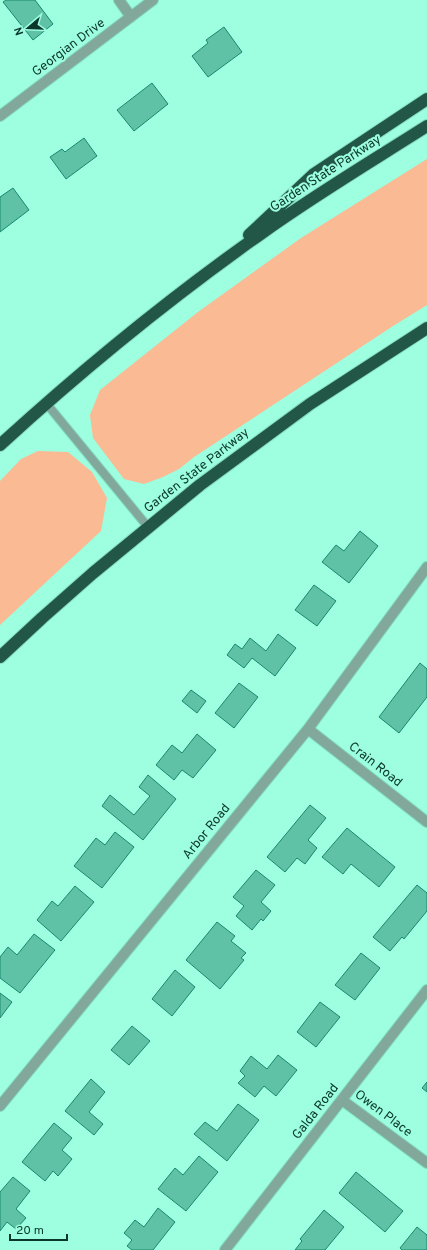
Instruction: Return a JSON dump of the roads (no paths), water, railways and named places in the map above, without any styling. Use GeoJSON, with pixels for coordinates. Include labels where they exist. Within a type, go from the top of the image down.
{"type":"FeatureCollection","features":[{"type":"Feature","properties":{"kind":"highway"},"geometry":{"type":"LineString","coordinates":[[208,272],[314,174],[427,99]]}},
{"type":"Feature","properties":{"kind":"highway","name":"Garden State Parkway"},"geometry":{"type":"LineString","coordinates":[[0,446],[46,403],[128,335],[208,272],[263,232],[427,126]]}},
{"type":"Feature","properties":{"kind":"highway","name":"Garden State Parkway"},"geometry":{"type":"LineString","coordinates":[[0,658],[42,618],[148,527],[200,485],[310,404],[427,328]]}},
{"type":"Feature","properties":{"kind":"street"},"geometry":{"type":"LineString","coordinates":[[119,0],[131,17]]}},
{"type":"Feature","properties":{"kind":"street","name":"Georgian Drive"},"geometry":{"type":"LineString","coordinates":[[0,116],[153,0]]}},
{"type":"Feature","properties":{"kind":"street","name":"Arbor Road"},"geometry":{"type":"LineString","coordinates":[[0,1106],[308,729],[427,567]]}},
{"type":"Feature","properties":{"kind":"street","name":"Crain Road"},"geometry":{"type":"LineString","coordinates":[[308,729],[427,822]]}},
{"type":"Feature","properties":{"kind":"street","name":"Galda Road"},"geometry":{"type":"LineString","coordinates":[[225,1250],[427,990]]}},
{"type":"Feature","properties":{"kind":"street","name":"Owen Place"},"geometry":{"type":"LineString","coordinates":[[342,1100],[427,1163]]}},
{"type":"Feature","properties":{"kind":"lane"},"geometry":{"type":"LineString","coordinates":[[46,403],[148,527]]}}]}
